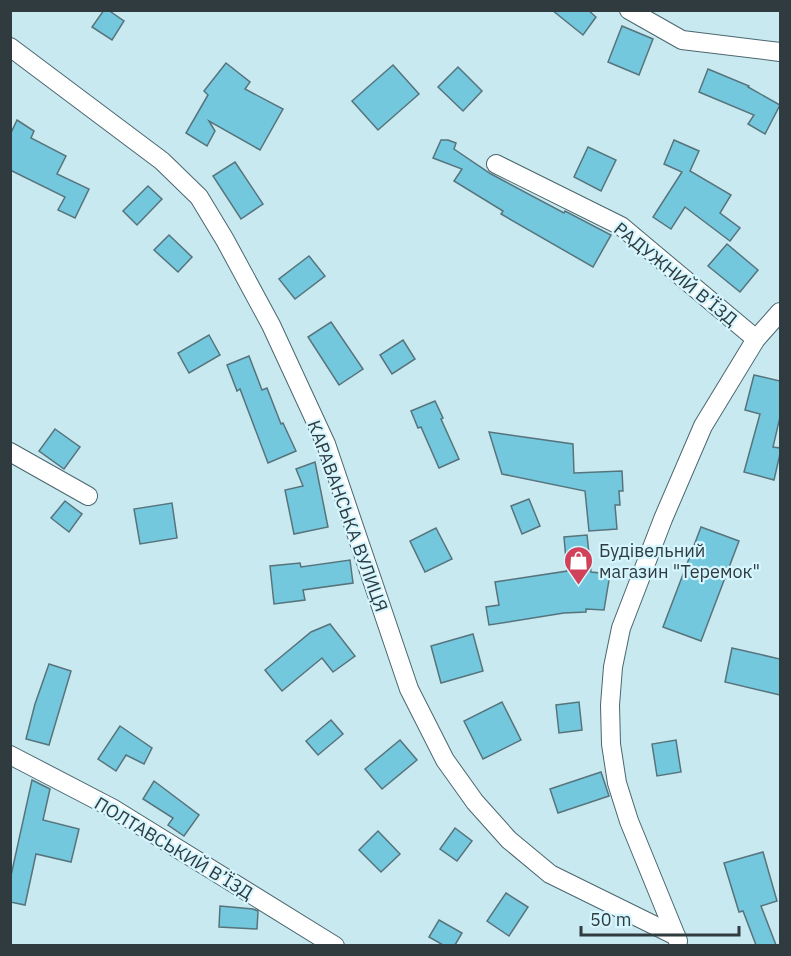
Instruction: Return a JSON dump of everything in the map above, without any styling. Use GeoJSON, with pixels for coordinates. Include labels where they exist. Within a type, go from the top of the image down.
{"type":"FeatureCollection","features":[{"type":"Feature","properties":{"kind":"street"},"geometry":{"type":"LineString","coordinates":[[629,10],[682,40],[780,51]]}},
{"type":"Feature","properties":{"kind":"street","name":"КАРАВАНСЬКА ВУЛИЦЯ"},"geometry":{"type":"LineString","coordinates":[[10,47],[162,161],[199,196],[271,326],[326,444],[409,689],[446,760],[475,802],[509,840],[550,874],[678,941]]}},
{"type":"Feature","properties":{"kind":"street","name":"РАДУЖНИЙ В’ЇЗД"},"geometry":{"type":"LineString","coordinates":[[496,164],[621,226],[756,339]]}},
{"type":"Feature","properties":{"kind":"street"},"geometry":{"type":"LineString","coordinates":[[678,941],[628,820],[618,783],[611,735],[610,705],[613,667],[621,628],[663,519],[699,436],[756,339],[780,312]]}},
{"type":"Feature","properties":{"kind":"street"},"geometry":{"type":"LineString","coordinates":[[10,452],[88,495]]}},
{"type":"Feature","properties":{"kind":"street","name":"ПОЛТАВСЬКИЙ В’ЇЗД"},"geometry":{"type":"LineString","coordinates":[[10,755],[112,808],[335,945]]}},
{"type":"Feature","properties":{"kind":"building"},"geometry":{"type":"Polygon","coordinates":[[[104,10],[108,10],[124,21],[112,40],[92,27],[104,10]]]}},
{"type":"Feature","properties":{"kind":"building"},"geometry":{"type":"Polygon","coordinates":[[[552,10],[588,10],[596,17],[583,35],[552,10]]]}},
{"type":"Feature","properties":{"kind":"building"},"geometry":{"type":"Polygon","coordinates":[[[622,26],[653,39],[639,75],[608,62],[622,26]]]}},
{"type":"Feature","properties":{"kind":"building"},"geometry":{"type":"Polygon","coordinates":[[[226,63],[250,82],[245,89],[283,109],[260,150],[209,121],[215,131],[207,146],[186,133],[208,95],[204,91],[226,63]]]}},
{"type":"Feature","properties":{"kind":"building"},"geometry":{"type":"Polygon","coordinates":[[[393,65],[419,94],[378,130],[352,101],[393,65]]]}},
{"type":"Feature","properties":{"kind":"building"},"geometry":{"type":"Polygon","coordinates":[[[458,67],[482,91],[463,111],[438,87],[458,67]]]}},
{"type":"Feature","properties":{"kind":"building"},"geometry":{"type":"Polygon","coordinates":[[[708,69],[749,86],[780,105],[765,134],[748,124],[754,115],[699,92],[708,69]]]}},
{"type":"Feature","properties":{"kind":"building"},"geometry":{"type":"Polygon","coordinates":[[[17,120],[34,131],[31,138],[66,156],[57,174],[89,189],[75,218],[58,210],[65,197],[10,170],[10,135],[17,120]]]}},
{"type":"Feature","properties":{"kind":"building"},"geometry":{"type":"Polygon","coordinates":[[[441,140],[456,143],[454,149],[491,174],[611,235],[593,267],[501,214],[503,211],[454,181],[462,169],[433,158],[441,140]]]}},
{"type":"Feature","properties":{"kind":"building"},"geometry":{"type":"Polygon","coordinates":[[[674,140],[699,151],[690,171],[731,195],[720,213],[740,228],[730,241],[685,207],[671,229],[653,217],[682,172],[664,164],[674,140]]]}},
{"type":"Feature","properties":{"kind":"building"},"geometry":{"type":"Polygon","coordinates":[[[588,147],[616,160],[601,191],[574,177],[588,147]]]}},
{"type":"Feature","properties":{"kind":"building"},"geometry":{"type":"Polygon","coordinates":[[[235,162],[263,204],[241,219],[213,176],[235,162]]]}},
{"type":"Feature","properties":{"kind":"building"},"geometry":{"type":"Polygon","coordinates":[[[148,186],[162,199],[137,225],[123,211],[148,186]]]}},
{"type":"Feature","properties":{"kind":"building"},"geometry":{"type":"Polygon","coordinates":[[[169,235],[192,257],[178,272],[154,250],[169,235]]]}},
{"type":"Feature","properties":{"kind":"building"},"geometry":{"type":"Polygon","coordinates":[[[727,244],[758,270],[740,292],[708,266],[727,244]]]}},
{"type":"Feature","properties":{"kind":"building"},"geometry":{"type":"Polygon","coordinates":[[[309,256],[325,276],[295,299],[279,279],[309,256]]]}},
{"type":"Feature","properties":{"kind":"building"},"geometry":{"type":"Polygon","coordinates":[[[331,322],[363,369],[339,385],[308,337],[331,322]]]}},
{"type":"Feature","properties":{"kind":"building"},"geometry":{"type":"Polygon","coordinates":[[[209,335],[220,355],[189,373],[178,353],[209,335]]]}},
{"type":"Feature","properties":{"kind":"building"},"geometry":{"type":"Polygon","coordinates":[[[403,340],[415,359],[392,374],[380,355],[403,340]]]}},
{"type":"Feature","properties":{"kind":"building"},"geometry":{"type":"Polygon","coordinates":[[[249,356],[262,390],[267,388],[281,424],[283,423],[296,451],[268,463],[240,389],[237,391],[227,365],[249,356]]]}},
{"type":"Feature","properties":{"kind":"building"},"geometry":{"type":"Polygon","coordinates":[[[754,375],[780,381],[780,417],[773,447],[780,448],[780,454],[774,480],[744,472],[760,414],[745,410],[754,375]]]}},
{"type":"Feature","properties":{"kind":"building"},"geometry":{"type":"Polygon","coordinates":[[[435,401],[459,459],[439,468],[421,427],[418,428],[411,411],[435,401]]]}},
{"type":"Feature","properties":{"kind":"building"},"geometry":{"type":"Polygon","coordinates":[[[55,429],[80,447],[64,469],[39,451],[55,429]]]}},
{"type":"Feature","properties":{"kind":"building"},"geometry":{"type":"Polygon","coordinates":[[[489,432],[573,444],[574,473],[622,471],[623,491],[619,491],[620,505],[615,505],[617,529],[589,531],[585,491],[502,474],[489,432]]]}},
{"type":"Feature","properties":{"kind":"building"},"geometry":{"type":"Polygon","coordinates":[[[315,462],[328,527],[294,534],[285,490],[303,486],[296,469],[315,462]]]}},
{"type":"Feature","properties":{"kind":"building"},"geometry":{"type":"Polygon","coordinates":[[[529,499],[540,526],[522,534],[511,506],[529,499]]]}},
{"type":"Feature","properties":{"kind":"building"},"geometry":{"type":"Polygon","coordinates":[[[65,501],[82,514],[69,532],[51,518],[65,501]]]}},
{"type":"Feature","properties":{"kind":"building"},"geometry":{"type":"Polygon","coordinates":[[[172,503],[177,538],[140,544],[134,509],[172,503]]]}},
{"type":"Feature","properties":{"kind":"building"},"geometry":{"type":"Polygon","coordinates":[[[701,527],[739,541],[701,641],[663,627],[701,527]]]}},
{"type":"Feature","properties":{"kind":"building"},"geometry":{"type":"Polygon","coordinates":[[[436,528],[452,559],[425,572],[410,541],[436,528]]]}},
{"type":"Feature","properties":{"kind":"building"},"geometry":{"type":"Polygon","coordinates":[[[587,535],[591,572],[610,574],[604,610],[586,609],[586,612],[564,613],[489,625],[486,607],[499,605],[495,582],[567,571],[564,537],[587,535]]]}},
{"type":"Feature","properties":{"kind":"building"},"geometry":{"type":"Polygon","coordinates":[[[350,560],[353,583],[303,590],[305,600],[274,604],[270,566],[300,563],[301,567],[350,560]]]}},
{"type":"Feature","properties":{"kind":"building"},"geometry":{"type":"Polygon","coordinates":[[[330,624],[355,656],[333,672],[322,658],[282,691],[265,670],[311,632],[330,624]]]}},
{"type":"Feature","properties":{"kind":"building"},"geometry":{"type":"Polygon","coordinates":[[[473,634],[483,671],[441,683],[431,646],[473,634]]]}},
{"type":"Feature","properties":{"kind":"building"},"geometry":{"type":"Polygon","coordinates":[[[732,648],[780,659],[780,695],[725,682],[732,648]]]}},
{"type":"Feature","properties":{"kind":"building"},"geometry":{"type":"Polygon","coordinates":[[[49,664],[71,671],[49,745],[26,739],[49,664]]]}},
{"type":"Feature","properties":{"kind":"building"},"geometry":{"type":"Polygon","coordinates":[[[502,702],[521,740],[483,759],[464,721],[502,702]]]}},
{"type":"Feature","properties":{"kind":"building"},"geometry":{"type":"Polygon","coordinates":[[[579,702],[582,730],[559,733],[556,705],[579,702]]]}},
{"type":"Feature","properties":{"kind":"building"},"geometry":{"type":"Polygon","coordinates":[[[331,720],[343,734],[318,755],[306,741],[331,720]]]}},
{"type":"Feature","properties":{"kind":"building"},"geometry":{"type":"Polygon","coordinates":[[[120,726],[152,748],[144,764],[126,755],[116,771],[98,759],[120,726]]]}},
{"type":"Feature","properties":{"kind":"building"},"geometry":{"type":"Polygon","coordinates":[[[400,740],[417,760],[382,789],[365,769],[400,740]]]}},
{"type":"Feature","properties":{"kind":"building"},"geometry":{"type":"Polygon","coordinates":[[[676,740],[681,772],[657,776],[652,744],[676,740]]]}},
{"type":"Feature","properties":{"kind":"building"},"geometry":{"type":"Polygon","coordinates":[[[601,772],[609,796],[558,813],[550,789],[601,772]]]}},
{"type":"Feature","properties":{"kind":"building"},"geometry":{"type":"Polygon","coordinates":[[[32,780],[50,789],[43,820],[79,829],[71,862],[36,854],[25,905],[10,902],[10,880],[32,780]]]}},
{"type":"Feature","properties":{"kind":"building"},"geometry":{"type":"Polygon","coordinates":[[[154,781],[199,815],[184,836],[168,825],[173,818],[143,799],[154,781]]]}},
{"type":"Feature","properties":{"kind":"building"},"geometry":{"type":"Polygon","coordinates":[[[455,828],[472,841],[457,861],[440,849],[455,828]]]}},
{"type":"Feature","properties":{"kind":"building"},"geometry":{"type":"Polygon","coordinates":[[[378,831],[400,854],[381,872],[359,850],[378,831]]]}},
{"type":"Feature","properties":{"kind":"building"},"geometry":{"type":"Polygon","coordinates":[[[763,852],[777,901],[761,906],[776,945],[756,945],[743,911],[739,912],[724,863],[763,852]]]}},
{"type":"Feature","properties":{"kind":"building"},"geometry":{"type":"Polygon","coordinates":[[[506,893],[528,907],[509,936],[487,921],[506,893]]]}},
{"type":"Feature","properties":{"kind":"building"},"geometry":{"type":"Polygon","coordinates":[[[220,906],[258,911],[257,929],[219,927],[220,906]]]}},
{"type":"Feature","properties":{"kind":"building"},"geometry":{"type":"Polygon","coordinates":[[[439,920],[462,933],[455,945],[443,945],[429,937],[439,920]]]}},
{"type":"Feature","properties":{"kind":"place","name":"Будівельний магазин \"Теремок\""},"geometry":{"type":"Point","coordinates":[578,586]}}]}
